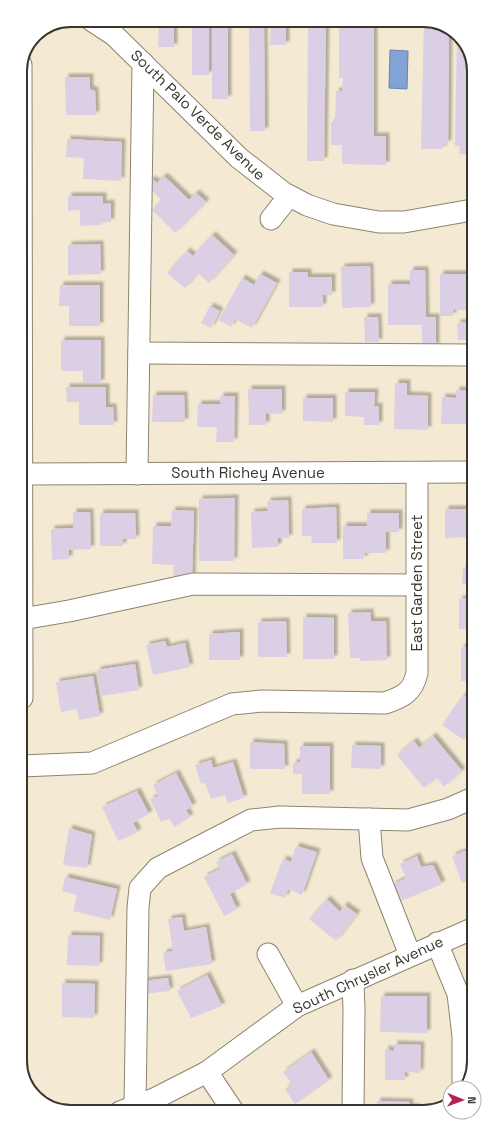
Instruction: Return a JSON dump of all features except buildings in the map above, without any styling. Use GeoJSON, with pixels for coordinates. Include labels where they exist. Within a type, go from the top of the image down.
{"type":"FeatureCollection","features":[{"type":"Feature","properties":{"kind":"street","name":"South Palo Verde Avenue"},"geometry":{"type":"LineString","coordinates":[[102,27],[114,35],[260,177],[289,196],[333,214],[379,222],[404,222],[467,211]]}},
{"type":"Feature","properties":{"kind":"street"},"geometry":{"type":"LineString","coordinates":[[137,474],[143,63]]}},
{"type":"Feature","properties":{"kind":"street"},"geometry":{"type":"LineString","coordinates":[[271,219],[289,196]]}},
{"type":"Feature","properties":{"kind":"street"},"geometry":{"type":"LineString","coordinates":[[139,353],[467,355]]}},
{"type":"Feature","properties":{"kind":"street","name":"South Richey Avenue"},"geometry":{"type":"LineString","coordinates":[[27,474],[467,472]]}},
{"type":"Feature","properties":{"kind":"street","name":"East Garden Street"},"geometry":{"type":"LineString","coordinates":[[27,766],[92,763],[232,704],[262,701],[385,703],[402,697],[410,691],[415,682],[417,673],[417,473]]}},
{"type":"Feature","properties":{"kind":"street"},"geometry":{"type":"LineString","coordinates":[[27,618],[69,611],[193,584],[416,585]]}},
{"type":"Feature","properties":{"kind":"street"},"geometry":{"type":"LineString","coordinates":[[128,1105],[140,888],[158,868],[251,820],[280,817],[408,820],[448,810],[467,801]]}},
{"type":"Feature","properties":{"kind":"street"},"geometry":{"type":"LineString","coordinates":[[369,819],[372,858],[410,955]]}},
{"type":"Feature","properties":{"kind":"street","name":"South Chrysler Avenue"},"geometry":{"type":"LineString","coordinates":[[138,1105],[154,1099],[207,1072],[297,1006],[467,931]]}},
{"type":"Feature","properties":{"kind":"street"},"geometry":{"type":"LineString","coordinates":[[437,943],[458,994],[463,1036],[463,1079]]}},
{"type":"Feature","properties":{"kind":"street"},"geometry":{"type":"LineString","coordinates":[[268,954],[297,1006]]}},
{"type":"Feature","properties":{"kind":"street"},"geometry":{"type":"LineString","coordinates":[[353,980],[353,1105]]}},
{"type":"Feature","properties":{"kind":"street"},"geometry":{"type":"LineString","coordinates":[[207,1072],[229,1105]]}},
{"type":"Feature","properties":{"kind":"water"},"geometry":{"type":"Polygon","coordinates":[[[390,50],[408,51],[407,89],[389,88],[390,50]]]}}]}
